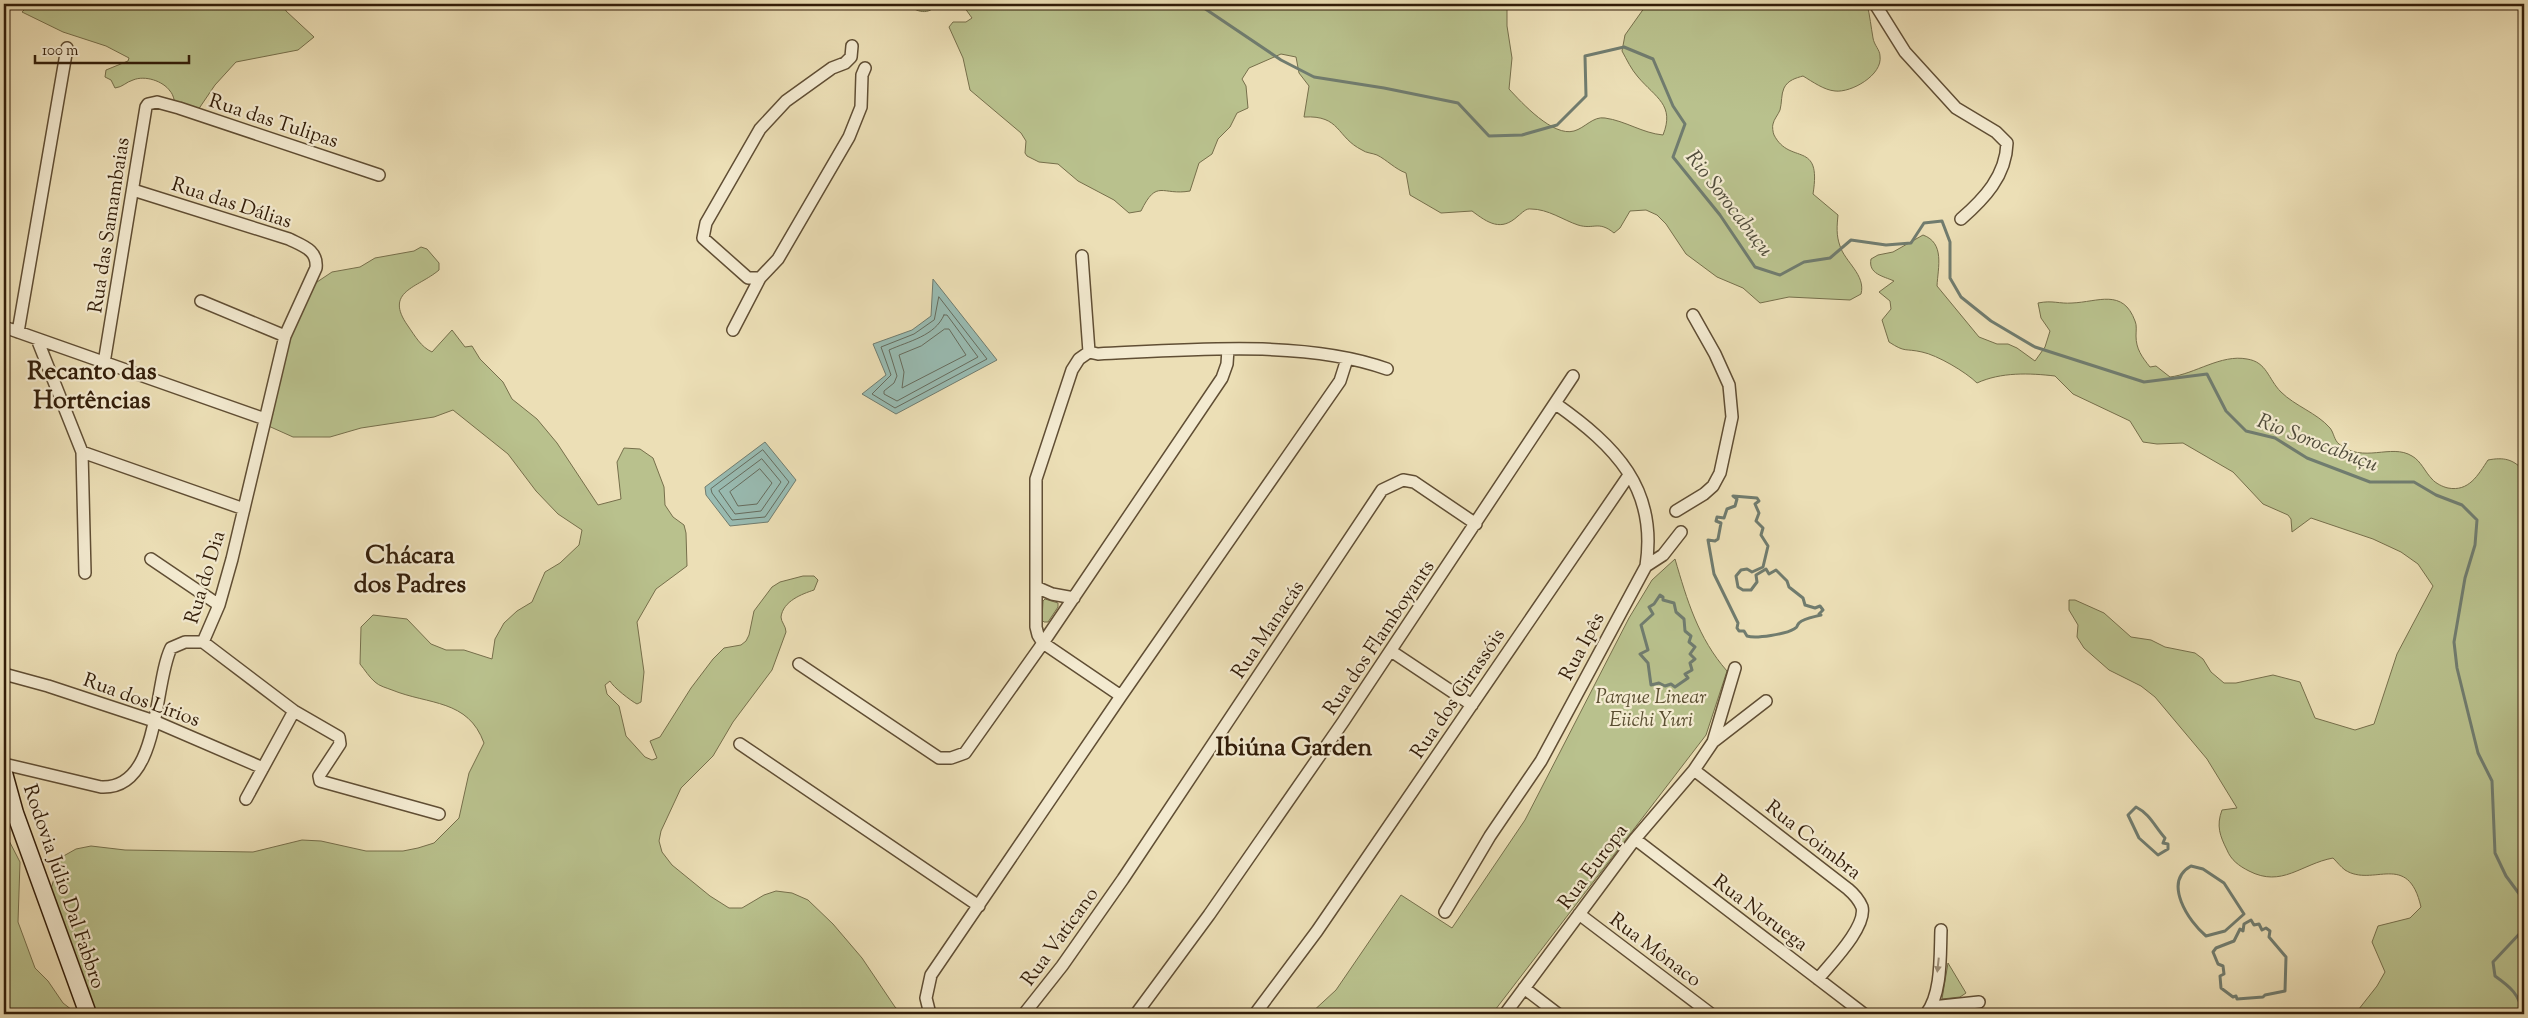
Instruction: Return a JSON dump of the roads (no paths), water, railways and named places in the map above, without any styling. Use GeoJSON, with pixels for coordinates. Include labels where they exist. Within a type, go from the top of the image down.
{"type":"FeatureCollection","features":[{"type":"Feature","properties":{"kind":"main road","name":"Rodovia Júlio Dal Fabbro"},"geometry":{"type":"LineString","coordinates":[[4,772],[15,813],[88,1014]]}},
{"type":"Feature","properties":{"kind":"street"},"geometry":{"type":"LineString","coordinates":[[1875,4],[1905,52],[1956,108],[1996,132],[2007,143],[2007,159],[1995,182],[1980,202],[1961,219]]}},
{"type":"Feature","properties":{"kind":"street"},"geometry":{"type":"LineString","coordinates":[[760,278],[748,278],[708,245],[702,238],[706,224],[760,128],[786,101],[832,68],[845,63],[851,57],[852,46]]}},
{"type":"Feature","properties":{"kind":"street"},"geometry":{"type":"LineString","coordinates":[[18,332],[67,48]]}},
{"type":"Feature","properties":{"kind":"street"},"geometry":{"type":"LineString","coordinates":[[733,330],[760,278],[778,259],[850,137],[861,107],[862,74],[865,68]]}},
{"type":"Feature","properties":{"kind":"street","name":"Rua das Tulipas"},"geometry":{"type":"LineString","coordinates":[[157,102],[380,175]]}},
{"type":"Feature","properties":{"kind":"street","name":"Rua das Samambaias"},"geometry":{"type":"LineString","coordinates":[[104,363],[134,190],[146,107],[148,104],[157,102]]}},
{"type":"Feature","properties":{"kind":"street","name":"Rua das Dálias"},"geometry":{"type":"LineString","coordinates":[[134,190],[289,239],[316,254]]}},
{"type":"Feature","properties":{"kind":"street","name":"Rua do Dia"},"geometry":{"type":"LineString","coordinates":[[316,254],[316,268],[285,336],[219,605],[203,642],[294,711],[339,737],[340,740],[319,776],[320,781],[439,814]]}},
{"type":"Feature","properties":{"kind":"street"},"geometry":{"type":"LineString","coordinates":[[1082,256],[1089,352]]}},
{"type":"Feature","properties":{"kind":"street"},"geometry":{"type":"LineString","coordinates":[[201,301],[285,336]]}},
{"type":"Feature","properties":{"kind":"street"},"geometry":{"type":"LineString","coordinates":[[1676,510],[1704,494],[1713,486],[1720,473],[1732,417],[1730,385],[1708,340],[1693,315]]}},
{"type":"Feature","properties":{"kind":"street"},"geometry":{"type":"LineString","coordinates":[[4,327],[265,419]]}},
{"type":"Feature","properties":{"kind":"street"},"geometry":{"type":"LineString","coordinates":[[37,339],[82,452],[85,573]]}},
{"type":"Feature","properties":{"kind":"street"},"geometry":{"type":"LineString","coordinates":[[798,664],[939,758],[951,758],[969,749],[1074,598],[1222,378],[1227,364],[1228,350]]}},
{"type":"Feature","properties":{"kind":"street"},"geometry":{"type":"LineString","coordinates":[[1121,696],[1043,643],[1036,627],[1036,480],[1072,370],[1079,359],[1089,352],[1098,354],[1228,350],[1277,351],[1347,358],[1387,369]]}},
{"type":"Feature","properties":{"kind":"street"},"geometry":{"type":"LineString","coordinates":[[928,1009],[926,990],[931,975],[1121,696],[1340,381],[1347,358]]}},
{"type":"Feature","properties":{"kind":"street","name":"Rua dos Flamboyants"},"geometry":{"type":"LineString","coordinates":[[1136,1014],[1209,915],[1391,651],[1573,376]]}},
{"type":"Feature","properties":{"kind":"street","name":"Rua Ipês"},"geometry":{"type":"LineString","coordinates":[[1445,912],[1490,836],[1541,761],[1646,566],[1649,545],[1645,506],[1629,475],[1606,444],[1556,404]]}},
{"type":"Feature","properties":{"kind":"street"},"geometry":{"type":"LineString","coordinates":[[82,452],[244,509]]}},
{"type":"Feature","properties":{"kind":"street","name":"Rua dos Girassóis"},"geometry":{"type":"LineString","coordinates":[[1255,1014],[1317,931],[1629,475]]}},
{"type":"Feature","properties":{"kind":"street","name":"Rua Manacás"},"geometry":{"type":"LineString","coordinates":[[1123,879],[1382,490],[1403,480],[1414,482],[1476,524]]}},
{"type":"Feature","properties":{"kind":"street"},"geometry":{"type":"LineString","coordinates":[[1646,566],[1663,555],[1681,532]]}},
{"type":"Feature","properties":{"kind":"street"},"geometry":{"type":"LineString","coordinates":[[151,559],[219,605]]}},
{"type":"Feature","properties":{"kind":"street"},"geometry":{"type":"LineString","coordinates":[[1036,587],[1052,594],[1074,598]]}},
{"type":"Feature","properties":{"kind":"street"},"geometry":{"type":"LineString","coordinates":[[4,764],[80,783],[111,787],[130,776],[146,753],[171,648],[185,642],[203,642]]}},
{"type":"Feature","properties":{"kind":"street"},"geometry":{"type":"LineString","coordinates":[[1391,651],[1472,705]]}},
{"type":"Feature","properties":{"kind":"street","name":"Rua Europa"},"geometry":{"type":"LineString","coordinates":[[1505,1014],[1635,839],[1694,770],[1713,742],[1735,668]]}},
{"type":"Feature","properties":{"kind":"street","name":"Rua dos Lírios"},"geometry":{"type":"LineString","coordinates":[[4,674],[48,686],[154,721],[263,768]]}},
{"type":"Feature","properties":{"kind":"street","name":"Rua Europa"},"geometry":{"type":"LineString","coordinates":[[1713,742],[1766,701]]}},
{"type":"Feature","properties":{"kind":"street"},"geometry":{"type":"LineString","coordinates":[[246,799],[294,711]]}},
{"type":"Feature","properties":{"kind":"street"},"geometry":{"type":"LineString","coordinates":[[740,744],[979,906]]}},
{"type":"Feature","properties":{"kind":"street","name":"Rua Coimbra"},"geometry":{"type":"LineString","coordinates":[[1694,770],[1848,889],[1858,899],[1862,909],[1862,917],[1858,928],[1818,979]]}},
{"type":"Feature","properties":{"kind":"street","name":"Rua Noruega"},"geometry":{"type":"LineString","coordinates":[[1635,839],[1864,1014]]}},
{"type":"Feature","properties":{"kind":"street","name":"Rua Vaticano"},"geometry":{"type":"LineString","coordinates":[[1024,1014],[1062,966],[1123,879]]}},
{"type":"Feature","properties":{"kind":"street","name":"Rua Mônaco"},"geometry":{"type":"LineString","coordinates":[[1579,914],[1711,1014]]}},
{"type":"Feature","properties":{"kind":"street"},"geometry":{"type":"LineString","coordinates":[[1941,930],[1937,979],[1929,1011],[1979,1002]]}},
{"type":"Feature","properties":{"kind":"street"},"geometry":{"type":"LineString","coordinates":[[1524,988],[1558,1014]]}},
{"type":"Feature","properties":{"kind":"water"},"geometry":{"type":"Polygon","coordinates":[[[933,279],[997,360],[896,414],[862,394],[886,375],[873,344],[912,330],[931,316],[933,279]]]}},
{"type":"Feature","properties":{"kind":"water"},"geometry":{"type":"Polygon","coordinates":[[[765,442],[796,480],[768,522],[730,526],[706,495],[705,487],[765,442]]]}},
{"type":"Feature","properties":{"kind":"waterway","name":"Rio Sorocabuçu"},"geometry":{"type":"LineString","coordinates":[[1198,4],[1281,60],[1314,77],[1384,88],[1458,103],[1489,136],[1522,135],[1557,125],[1586,96],[1585,56],[1624,47],[1653,59],[1673,106],[1685,124],[1673,157],[1720,215],[1755,267],[1780,275],[1804,262],[1830,258],[1851,240],[1886,245],[1911,243],[1924,223],[1942,221],[1950,242],[1950,278],[1961,297],[1991,321],[2035,347],[2144,382],[2207,374],[2226,411],[2246,431],[2275,438],[2307,458],[2370,482],[2414,482],[2436,495],[2462,505],[2477,520],[2475,545],[2465,578],[2454,642],[2457,668],[2478,753],[2492,781],[2495,853],[2506,876],[2523,899],[2523,930],[2493,962],[2495,976],[2517,996],[2522,1014]]}},
{"type":"Feature","properties":{"kind":"waterway"},"geometry":{"type":"LineString","coordinates":[[1733,496],[1757,498],[1759,501],[1755,504],[1759,513],[1756,521],[1763,528],[1761,535],[1768,546],[1763,567],[1752,572],[1747,569],[1741,570],[1736,576],[1738,587],[1743,590],[1751,590],[1757,582],[1756,575],[1766,569],[1769,574],[1776,570],[1787,581],[1789,587],[1803,598],[1805,605],[1815,608],[1820,606],[1823,610],[1819,614],[1821,615],[1804,620],[1794,629],[1778,634],[1751,637],[1747,636],[1744,631],[1739,631],[1737,628],[1738,623],[1714,574],[1708,540],[1715,541],[1718,539],[1721,523],[1716,521],[1717,517],[1724,518],[1727,509],[1735,506],[1737,499],[1733,496]]}},
{"type":"Feature","properties":{"kind":"waterway"},"geometry":{"type":"LineString","coordinates":[[1660,595],[1663,597],[1663,600],[1674,603],[1676,612],[1684,619],[1685,631],[1691,636],[1689,642],[1695,647],[1690,654],[1695,659],[1690,663],[1692,670],[1685,674],[1688,678],[1675,687],[1671,684],[1665,686],[1659,683],[1651,685],[1648,663],[1640,654],[1648,650],[1641,625],[1653,614],[1649,607],[1654,604],[1660,595]]}},
{"type":"Feature","properties":{"kind":"waterway"},"geometry":{"type":"LineString","coordinates":[[2136,807],[2149,817],[2165,838],[2163,843],[2168,844],[2168,849],[2158,855],[2139,838],[2128,815],[2136,807]]}},
{"type":"Feature","properties":{"kind":"waterway"},"geometry":{"type":"LineString","coordinates":[[2191,866],[2203,869],[2224,883],[2244,914],[2225,931],[2206,936],[2199,930],[2186,912],[2181,902],[2179,882],[2183,873],[2191,866]]}},
{"type":"Feature","properties":{"kind":"waterway"},"geometry":{"type":"LineString","coordinates":[[2251,920],[2254,925],[2259,924],[2262,930],[2266,928],[2270,931],[2269,937],[2286,957],[2285,991],[2263,997],[2237,999],[2236,996],[2233,997],[2221,988],[2220,976],[2224,974],[2223,966],[2218,964],[2213,952],[2216,948],[2234,941],[2240,929],[2243,931],[2244,924],[2251,920]]}},
{"type":"Feature","properties":{"kind":"district","name":"Recanto das Hortências"},"geometry":{"type":"Point","coordinates":[92,384]}},
{"type":"Feature","properties":{"kind":"district","name":"Chácara dos Padres"},"geometry":{"type":"Point","coordinates":[410,568]}},
{"type":"Feature","properties":{"kind":"district","name":"Ibiúna Garden"},"geometry":{"type":"Point","coordinates":[1294,746]}},
{"type":"Feature","properties":{"kind":"park label","name":"Parque Linear Eiichi Yuri"},"geometry":{"type":"Point","coordinates":[1651,708]}}]}
